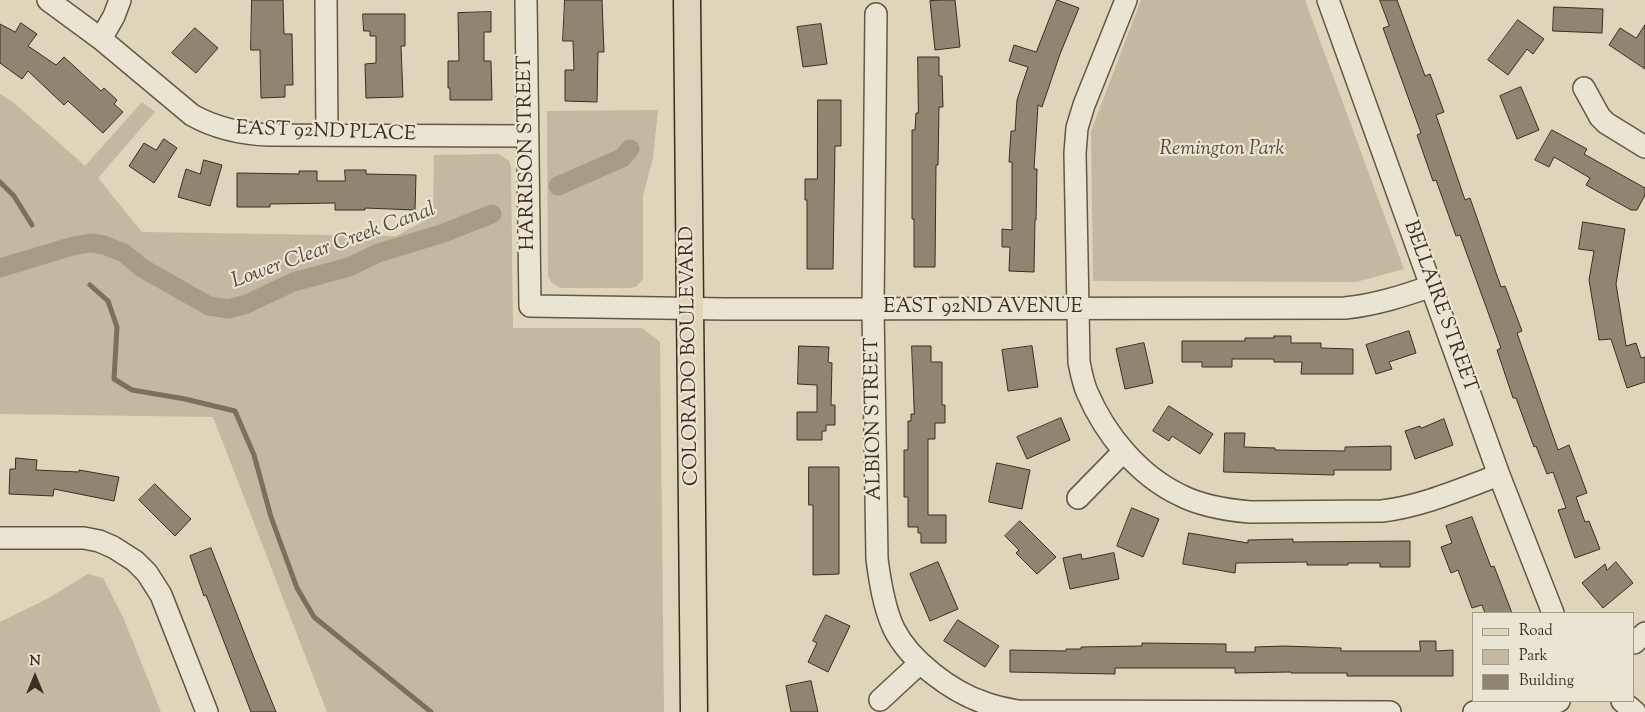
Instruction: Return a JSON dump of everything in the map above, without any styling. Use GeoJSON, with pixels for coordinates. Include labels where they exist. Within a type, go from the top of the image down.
{"type":"FeatureCollection","features":[{"type":"Feature","properties":{"kind":"main road","name":"COLORADO BOULEVARD"},"geometry":{"type":"LineString","coordinates":[[687,0],[694,712]]}},
{"type":"Feature","properties":{"kind":"street","name":"EAST 92ND PLACE"},"geometry":{"type":"LineString","coordinates":[[48,0],[101,39],[192,115],[208,124],[228,131],[247,134],[528,136]]}},
{"type":"Feature","properties":{"kind":"street"},"geometry":{"type":"LineString","coordinates":[[101,39],[114,16],[120,0]]}},
{"type":"Feature","properties":{"kind":"street"},"geometry":{"type":"LineString","coordinates":[[326,0],[327,135]]}},
{"type":"Feature","properties":{"kind":"street","name":"HARRISON STREET"},"geometry":{"type":"LineString","coordinates":[[526,0],[530,306]]}},
{"type":"Feature","properties":{"kind":"street"},"geometry":{"type":"LineString","coordinates":[[1126,0],[1084,104],[1077,128],[1075,152],[1079,362],[1086,390],[1099,417],[1124,452],[1149,475],[1181,496],[1197,502],[1250,512],[1382,511],[1404,509],[1500,475]]}},
{"type":"Feature","properties":{"kind":"street","name":"BELLAIRE STREET"},"geometry":{"type":"LineString","coordinates":[[1328,0],[1500,475],[1553,612]]}},
{"type":"Feature","properties":{"kind":"street","name":"ALBION STREET"},"geometry":{"type":"LineString","coordinates":[[876,14],[873,309],[877,549],[880,581],[895,630],[920,663],[950,685],[969,696],[999,707],[1018,711],[1390,712]]}},
{"type":"Feature","properties":{"kind":"street"},"geometry":{"type":"LineString","coordinates":[[1584,88],[1600,117],[1606,123],[1645,147]]}},
{"type":"Feature","properties":{"kind":"street","name":"EAST 92ND AVENUE"},"geometry":{"type":"LineString","coordinates":[[530,306],[873,309],[1345,308],[1395,299],[1432,286]]}},
{"type":"Feature","properties":{"kind":"street"},"geometry":{"type":"LineString","coordinates":[[1078,498],[1124,452]]}},
{"type":"Feature","properties":{"kind":"street"},"geometry":{"type":"LineString","coordinates":[[0,538],[84,538],[113,547],[136,561],[147,573],[161,595],[207,712]]}},
{"type":"Feature","properties":{"kind":"street"},"geometry":{"type":"LineString","coordinates":[[1635,642],[1645,633]]}},
{"type":"Feature","properties":{"kind":"street"},"geometry":{"type":"LineString","coordinates":[[880,700],[920,663]]}},
{"type":"Feature","properties":{"kind":"street"},"geometry":{"type":"LineString","coordinates":[[1474,712],[1522,711],[1544,707],[1556,702]]}},
{"type":"Feature","properties":{"kind":"street"},"geometry":{"type":"LineString","coordinates":[[1623,702],[1635,712]]}},
{"type":"Feature","properties":{"kind":"green space","name":"Remington Park"},"geometry":{"type":"Polygon","coordinates":[[[1141,0],[1305,0],[1404,269],[1356,282],[1093,281],[1091,131],[1141,0]]]}},
{"type":"Feature","properties":{"kind":"green space"},"geometry":{"type":"Polygon","coordinates":[[[0,94],[14,103],[85,166],[142,102],[155,112],[98,178],[142,232],[396,236],[433,216],[434,155],[498,154],[508,160],[511,166],[513,328],[642,328],[660,342],[664,712],[327,712],[213,417],[0,414],[0,94]]]}},
{"type":"Feature","properties":{"kind":"green space"},"geometry":{"type":"Polygon","coordinates":[[[658,110],[653,158],[643,196],[643,279],[636,287],[630,288],[560,288],[552,283],[548,276],[547,111],[658,110]]]}},
{"type":"Feature","properties":{"kind":"green space"},"geometry":{"type":"Polygon","coordinates":[[[88,574],[103,578],[123,617],[161,712],[0,712],[0,622],[47,599],[88,574]]]}},
{"type":"Feature","properties":{"kind":"building"},"geometry":{"type":"Polygon","coordinates":[[[252,0],[283,0],[284,34],[292,34],[293,85],[285,85],[285,97],[261,98],[260,50],[251,50],[252,0]]]}},
{"type":"Feature","properties":{"kind":"building"},"geometry":{"type":"Polygon","coordinates":[[[565,0],[602,0],[604,52],[598,52],[597,102],[565,101],[565,70],[574,70],[573,41],[563,41],[565,0]]]}},
{"type":"Feature","properties":{"kind":"building"},"geometry":{"type":"Polygon","coordinates":[[[955,0],[960,47],[935,50],[930,1],[955,0]]]}},
{"type":"Feature","properties":{"kind":"building"},"geometry":{"type":"Polygon","coordinates":[[[1057,0],[1079,8],[1060,54],[1042,107],[1038,105],[1034,169],[1037,169],[1034,272],[1009,271],[1010,247],[1002,247],[1002,229],[1012,230],[1012,162],[1009,162],[1011,131],[1015,131],[1017,100],[1028,67],[1009,61],[1014,45],[1036,52],[1057,0]]]}},
{"type":"Feature","properties":{"kind":"building"},"geometry":{"type":"Polygon","coordinates":[[[1380,0],[1397,0],[1425,76],[1430,74],[1444,112],[1436,115],[1465,200],[1470,198],[1501,287],[1505,286],[1522,331],[1517,333],[1558,450],[1569,445],[1587,493],[1576,497],[1585,522],[1589,521],[1600,549],[1575,558],[1558,510],[1566,508],[1553,472],[1547,474],[1536,446],[1534,447],[1516,398],[1513,398],[1497,350],[1501,348],[1460,235],[1456,236],[1436,180],[1433,181],[1417,135],[1421,133],[1383,28],[1389,26],[1380,0]]]}},
{"type":"Feature","properties":{"kind":"building"},"geometry":{"type":"Polygon","coordinates":[[[1554,7],[1603,9],[1602,33],[1553,31],[1554,7]]]}},
{"type":"Feature","properties":{"kind":"building"},"geometry":{"type":"Polygon","coordinates":[[[491,12],[491,32],[484,32],[484,61],[491,61],[492,100],[450,100],[448,61],[459,61],[458,13],[491,12]]]}},
{"type":"Feature","properties":{"kind":"building"},"geometry":{"type":"Polygon","coordinates":[[[363,14],[405,14],[405,46],[401,46],[403,97],[366,98],[365,64],[376,63],[376,36],[370,36],[370,31],[364,31],[363,14]]]}},
{"type":"Feature","properties":{"kind":"building"},"geometry":{"type":"Polygon","coordinates":[[[1518,20],[1544,39],[1533,54],[1527,49],[1508,75],[1488,60],[1518,20]]]}},
{"type":"Feature","properties":{"kind":"building"},"geometry":{"type":"Polygon","coordinates":[[[21,23],[37,34],[28,46],[56,65],[64,57],[101,91],[104,88],[117,100],[114,104],[123,112],[103,133],[68,101],[64,105],[28,71],[22,79],[0,63],[0,24],[15,32],[21,23]]]}},
{"type":"Feature","properties":{"kind":"building"},"geometry":{"type":"Polygon","coordinates":[[[821,24],[827,64],[803,67],[797,27],[821,24]]]}},
{"type":"Feature","properties":{"kind":"building"},"geometry":{"type":"Polygon","coordinates":[[[1645,25],[1645,69],[1609,45],[1620,28],[1636,38],[1645,25]]]}},
{"type":"Feature","properties":{"kind":"building"},"geometry":{"type":"Polygon","coordinates":[[[195,28],[218,48],[196,73],[172,53],[195,28]]]}},
{"type":"Feature","properties":{"kind":"building"},"geometry":{"type":"Polygon","coordinates":[[[918,57],[939,57],[939,76],[942,76],[943,107],[939,107],[938,165],[936,165],[935,267],[914,267],[912,130],[915,130],[916,113],[918,113],[918,57]]]}},
{"type":"Feature","properties":{"kind":"building"},"geometry":{"type":"Polygon","coordinates":[[[1521,87],[1539,130],[1517,139],[1500,96],[1521,87]]]}},
{"type":"Feature","properties":{"kind":"building"},"geometry":{"type":"Polygon","coordinates":[[[818,100],[841,100],[841,146],[835,146],[833,269],[807,269],[807,200],[805,200],[805,179],[817,179],[818,100]]]}},
{"type":"Feature","properties":{"kind":"building"},"geometry":{"type":"Polygon","coordinates":[[[1552,130],[1587,149],[1584,154],[1645,188],[1645,195],[1637,210],[1631,210],[1586,185],[1590,178],[1554,157],[1549,167],[1535,160],[1552,130]]]}},
{"type":"Feature","properties":{"kind":"building"},"geometry":{"type":"Polygon","coordinates":[[[164,139],[177,148],[154,183],[129,166],[144,143],[156,150],[164,139]]]}},
{"type":"Feature","properties":{"kind":"building"},"geometry":{"type":"Polygon","coordinates":[[[204,160],[222,165],[210,206],[178,197],[186,169],[200,174],[204,160]]]}},
{"type":"Feature","properties":{"kind":"building"},"geometry":{"type":"Polygon","coordinates":[[[345,170],[366,170],[366,174],[416,175],[415,210],[365,208],[365,210],[335,210],[335,203],[270,204],[270,207],[237,207],[237,173],[299,174],[299,171],[317,171],[317,181],[345,181],[345,170]]]}},
{"type":"Feature","properties":{"kind":"building"},"geometry":{"type":"Polygon","coordinates":[[[1583,222],[1625,229],[1616,284],[1626,346],[1636,343],[1641,358],[1645,357],[1645,382],[1627,388],[1611,339],[1599,340],[1589,280],[1594,251],[1579,249],[1583,222]]]}},
{"type":"Feature","properties":{"kind":"building"},"geometry":{"type":"Polygon","coordinates":[[[1409,331],[1416,353],[1389,362],[1392,369],[1376,374],[1366,345],[1409,331]]]}},
{"type":"Feature","properties":{"kind":"building"},"geometry":{"type":"Polygon","coordinates":[[[1274,336],[1291,336],[1291,343],[1321,343],[1321,348],[1353,349],[1353,374],[1301,374],[1302,362],[1274,362],[1274,359],[1232,359],[1232,367],[1202,367],[1202,362],[1182,362],[1182,341],[1245,341],[1245,338],[1274,338],[1274,336]]]}},
{"type":"Feature","properties":{"kind":"building"},"geometry":{"type":"Polygon","coordinates":[[[1144,343],[1153,383],[1125,389],[1116,349],[1144,343]]]}},
{"type":"Feature","properties":{"kind":"building"},"geometry":{"type":"Polygon","coordinates":[[[799,346],[829,347],[828,362],[832,363],[831,405],[835,405],[835,425],[826,425],[826,431],[822,431],[822,440],[797,440],[797,412],[817,412],[817,385],[798,384],[799,346]]]}},
{"type":"Feature","properties":{"kind":"building"},"geometry":{"type":"Polygon","coordinates":[[[912,346],[931,346],[931,362],[942,362],[942,405],[945,405],[945,423],[935,423],[935,439],[928,439],[928,515],[946,515],[946,543],[921,543],[921,533],[918,533],[918,527],[908,527],[908,497],[904,497],[904,450],[908,450],[908,421],[911,421],[911,414],[914,414],[912,346]]]}},
{"type":"Feature","properties":{"kind":"building"},"geometry":{"type":"Polygon","coordinates":[[[1032,346],[1038,387],[1008,391],[1002,350],[1032,346]]]}},
{"type":"Feature","properties":{"kind":"building"},"geometry":{"type":"Polygon","coordinates":[[[1169,406],[1213,434],[1200,454],[1172,436],[1169,441],[1153,431],[1169,406]]]}},
{"type":"Feature","properties":{"kind":"building"},"geometry":{"type":"Polygon","coordinates":[[[1061,418],[1070,440],[1027,459],[1017,437],[1061,418]]]}},
{"type":"Feature","properties":{"kind":"building"},"geometry":{"type":"Polygon","coordinates":[[[1444,419],[1453,445],[1415,459],[1405,431],[1420,426],[1421,428],[1444,419]]]}},
{"type":"Feature","properties":{"kind":"building"},"geometry":{"type":"Polygon","coordinates":[[[1225,433],[1245,433],[1244,447],[1275,448],[1275,450],[1345,451],[1345,447],[1391,446],[1391,470],[1334,470],[1334,475],[1224,472],[1225,433]]]}},
{"type":"Feature","properties":{"kind":"building"},"geometry":{"type":"Polygon","coordinates":[[[16,458],[37,460],[36,470],[79,472],[79,470],[119,477],[114,501],[54,489],[53,496],[9,494],[10,469],[15,469],[16,458]]]}},
{"type":"Feature","properties":{"kind":"building"},"geometry":{"type":"Polygon","coordinates":[[[997,463],[1030,470],[1022,509],[989,502],[997,463]]]}},
{"type":"Feature","properties":{"kind":"building"},"geometry":{"type":"Polygon","coordinates":[[[809,467],[839,467],[839,574],[813,575],[813,505],[809,505],[809,467]]]}},
{"type":"Feature","properties":{"kind":"building"},"geometry":{"type":"Polygon","coordinates":[[[155,484],[191,519],[175,536],[139,500],[155,484]]]}},
{"type":"Feature","properties":{"kind":"building"},"geometry":{"type":"Polygon","coordinates":[[[1132,508],[1159,519],[1143,557],[1117,546],[1132,508]]]}},
{"type":"Feature","properties":{"kind":"building"},"geometry":{"type":"Polygon","coordinates":[[[1472,517],[1491,567],[1494,566],[1512,612],[1485,612],[1482,605],[1472,608],[1458,570],[1451,573],[1441,547],[1452,543],[1446,526],[1472,517]]]}},
{"type":"Feature","properties":{"kind":"building"},"geometry":{"type":"Polygon","coordinates":[[[1020,521],[1056,557],[1037,574],[1016,553],[1019,550],[1005,536],[1020,521]]]}},
{"type":"Feature","properties":{"kind":"building"},"geometry":{"type":"Polygon","coordinates":[[[1189,533],[1248,543],[1248,540],[1293,539],[1293,542],[1410,541],[1410,567],[1380,567],[1380,563],[1307,565],[1307,562],[1236,563],[1235,573],[1183,564],[1189,533]]]}},
{"type":"Feature","properties":{"kind":"building"},"geometry":{"type":"Polygon","coordinates":[[[211,548],[276,712],[251,712],[206,595],[204,596],[190,556],[211,548]]]}},
{"type":"Feature","properties":{"kind":"building"},"geometry":{"type":"Polygon","coordinates":[[[1114,553],[1119,579],[1070,589],[1063,558],[1081,554],[1082,559],[1114,553]]]}},
{"type":"Feature","properties":{"kind":"building"},"geometry":{"type":"Polygon","coordinates":[[[938,562],[958,609],[930,621],[910,574],[938,562]]]}},
{"type":"Feature","properties":{"kind":"building"},"geometry":{"type":"Polygon","coordinates":[[[1616,562],[1633,583],[1603,608],[1582,583],[1605,564],[1607,570],[1616,562]]]}},
{"type":"Feature","properties":{"kind":"building"},"geometry":{"type":"Polygon","coordinates":[[[826,615],[850,626],[828,672],[808,662],[817,643],[813,641],[826,615]]]}},
{"type":"Feature","properties":{"kind":"building"},"geometry":{"type":"Polygon","coordinates":[[[958,620],[999,646],[985,667],[944,641],[958,620]]]}},
{"type":"Feature","properties":{"kind":"building"},"geometry":{"type":"Polygon","coordinates":[[[1420,641],[1436,641],[1436,651],[1453,650],[1453,676],[1347,676],[1347,673],[1291,672],[1235,673],[1235,668],[1115,668],[1115,674],[1010,672],[1010,650],[1066,651],[1066,649],[1081,649],[1081,647],[1142,646],[1142,643],[1226,644],[1226,652],[1255,652],[1255,647],[1284,646],[1341,648],[1341,651],[1420,651],[1420,641]]]}},
{"type":"Feature","properties":{"kind":"building"},"geometry":{"type":"Polygon","coordinates":[[[811,681],[818,712],[791,712],[786,686],[811,681]]]}},
{"type":"Feature","properties":{"kind":"waterway","name":"Lower Clear Creek Canal"},"geometry":{"type":"LineString","coordinates":[[558,186],[622,158],[630,149]]}},
{"type":"Feature","properties":{"kind":"waterway"},"geometry":{"type":"LineString","coordinates":[[0,182],[14,196],[32,225]]}},
{"type":"Feature","properties":{"kind":"waterway","name":"Lower Clear Creek Canal"},"geometry":{"type":"LineString","coordinates":[[0,268],[73,246],[90,243],[104,245],[124,253],[142,268],[209,306],[228,309],[247,304],[293,282],[349,267],[378,253],[441,234],[492,214]]}},
{"type":"Feature","properties":{"kind":"waterway"},"geometry":{"type":"LineString","coordinates":[[90,285],[108,301],[117,327],[114,379],[132,390],[185,399],[235,411],[254,455],[271,517],[297,588],[314,617],[431,712]]}}]}
